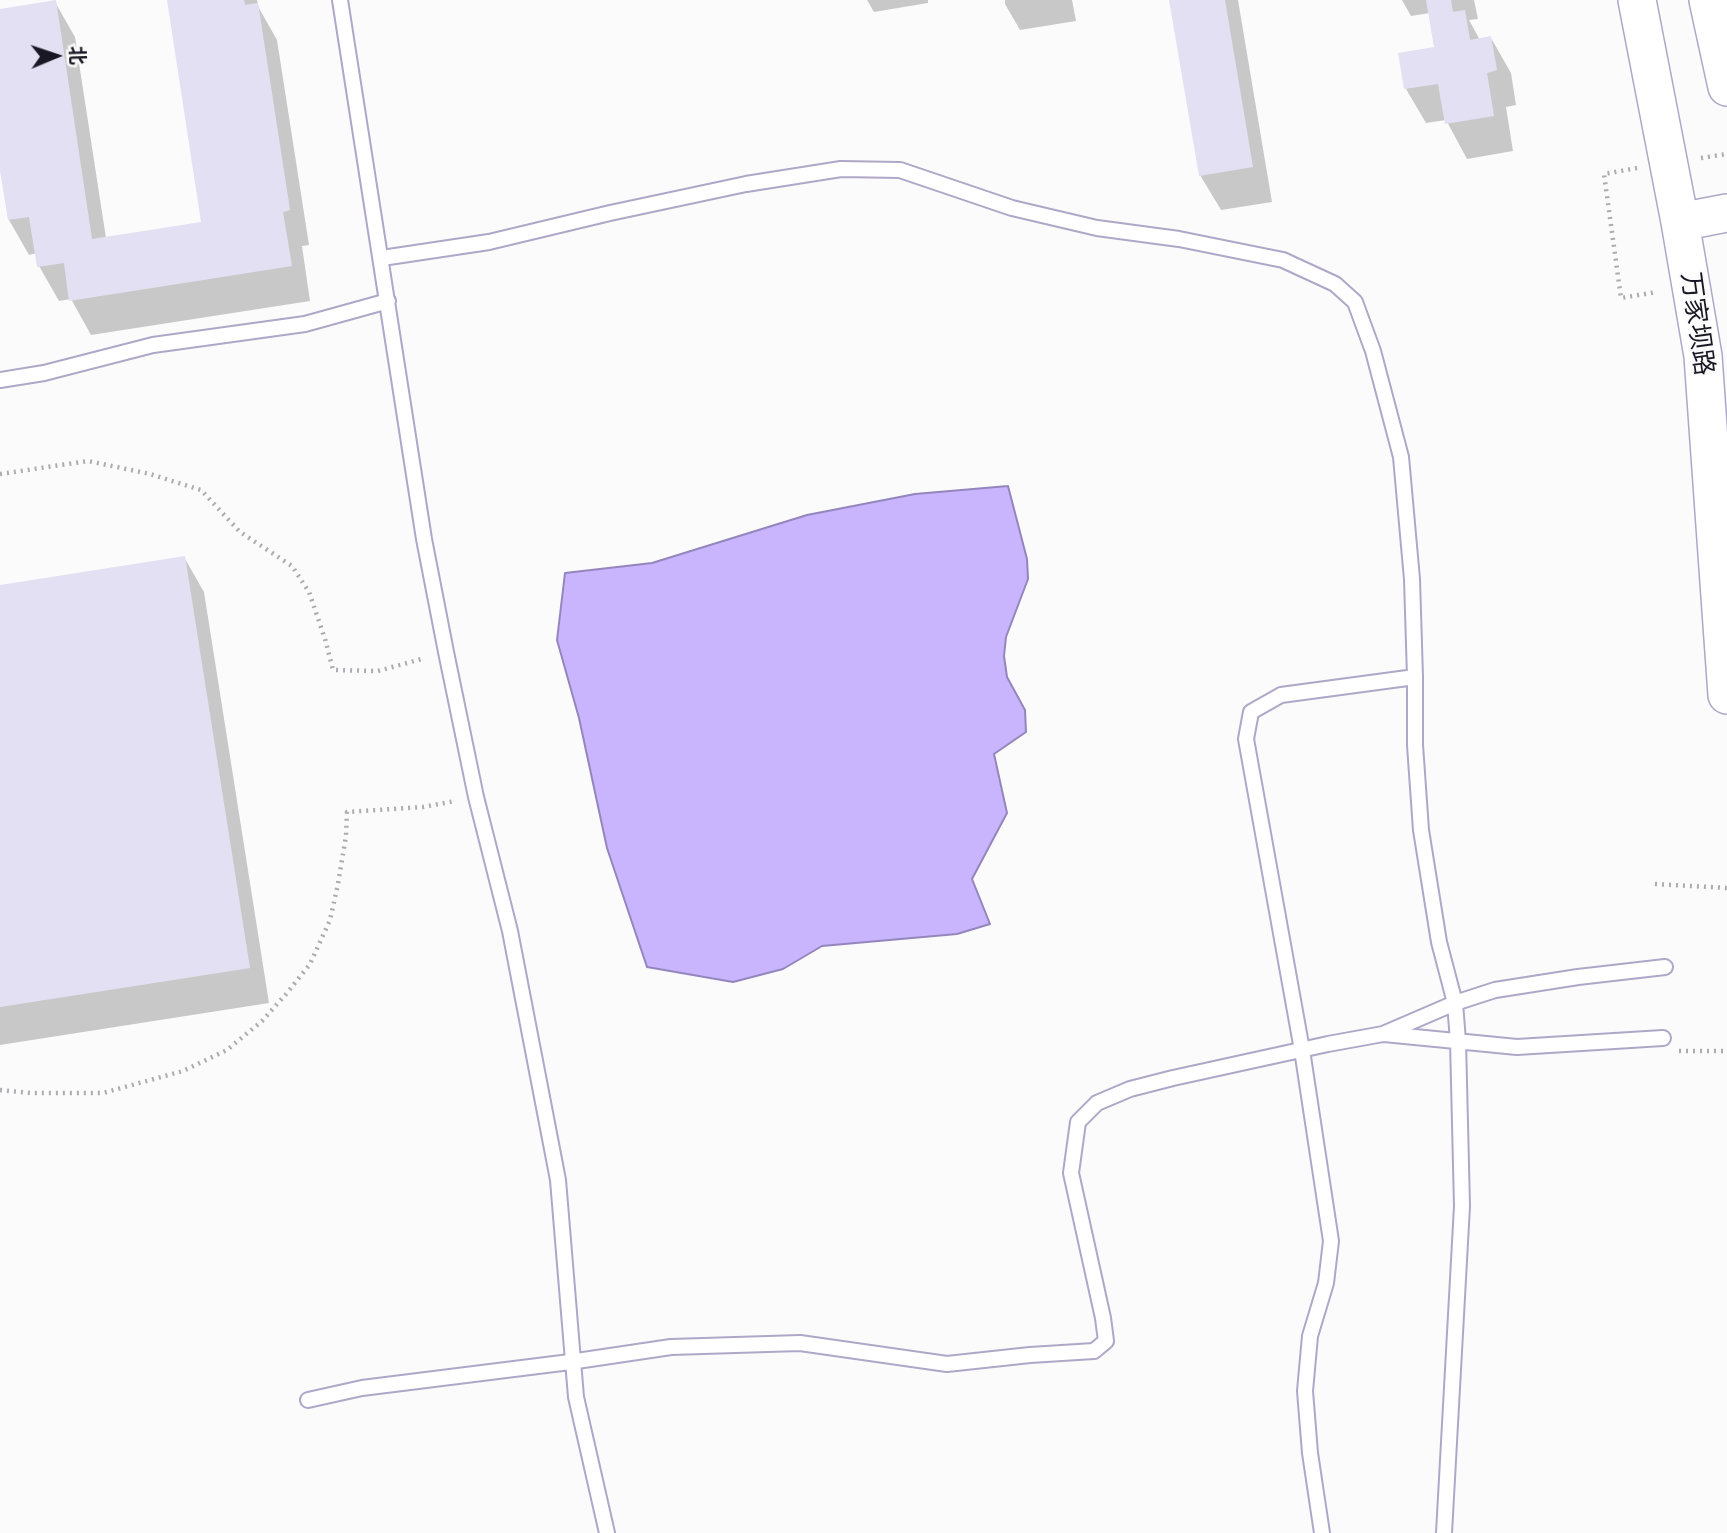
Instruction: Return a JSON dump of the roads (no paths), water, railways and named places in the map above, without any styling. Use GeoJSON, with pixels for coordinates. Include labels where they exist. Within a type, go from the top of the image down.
{"type":"FeatureCollection","features":[{"type":"Feature","properties":{"kind":"main road","name":"万家坝路"},"geometry":{"type":"LineString","coordinates":[[1637,0],[1703,356],[1727,695]]}},
{"type":"Feature","properties":{"kind":"main road"},"geometry":{"type":"LineString","coordinates":[[1708,0],[1727,87]]}},
{"type":"Feature","properties":{"kind":"main road"},"geometry":{"type":"LineString","coordinates":[[1680,222],[1727,214]]}},
{"type":"Feature","properties":{"kind":"lane"},"geometry":{"type":"LineString","coordinates":[[340,0],[424,539],[476,797],[510,930],[558,1180],[576,1397],[607,1533]]}},
{"type":"Feature","properties":{"kind":"lane"},"geometry":{"type":"LineString","coordinates":[[382,258],[489,242],[746,184],[841,169],[900,170],[1012,208],[1097,229],[1179,239],[1283,260],[1335,284],[1355,302],[1373,351],[1401,457],[1412,579],[1415,745],[1421,830],[1439,942],[1455,1003],[1458,1041],[1462,1206],[1444,1533]]}},
{"type":"Feature","properties":{"kind":"lane"},"geometry":{"type":"LineString","coordinates":[[0,380],[44,373],[153,345],[305,324],[388,301]]}},
{"type":"Feature","properties":{"kind":"lane"},"geometry":{"type":"LineString","coordinates":[[1322,1533],[1310,1453],[1305,1391],[1310,1336],[1326,1283],[1331,1241],[1303,1049],[1246,738],[1251,712],[1281,695],[1415,677]]}},
{"type":"Feature","properties":{"kind":"lane"},"geometry":{"type":"LineString","coordinates":[[308,1399],[362,1388],[671,1347],[800,1343],[947,1364],[1094,1351],[1106,1341],[1071,1173],[1077,1122],[1097,1102],[1130,1089],[1173,1078],[1383,1034],[1455,1003],[1495,990],[1665,967]]}},
{"type":"Feature","properties":{"kind":"lane"},"geometry":{"type":"LineString","coordinates":[[1383,1034],[1517,1047],[1663,1038]]}}]}
